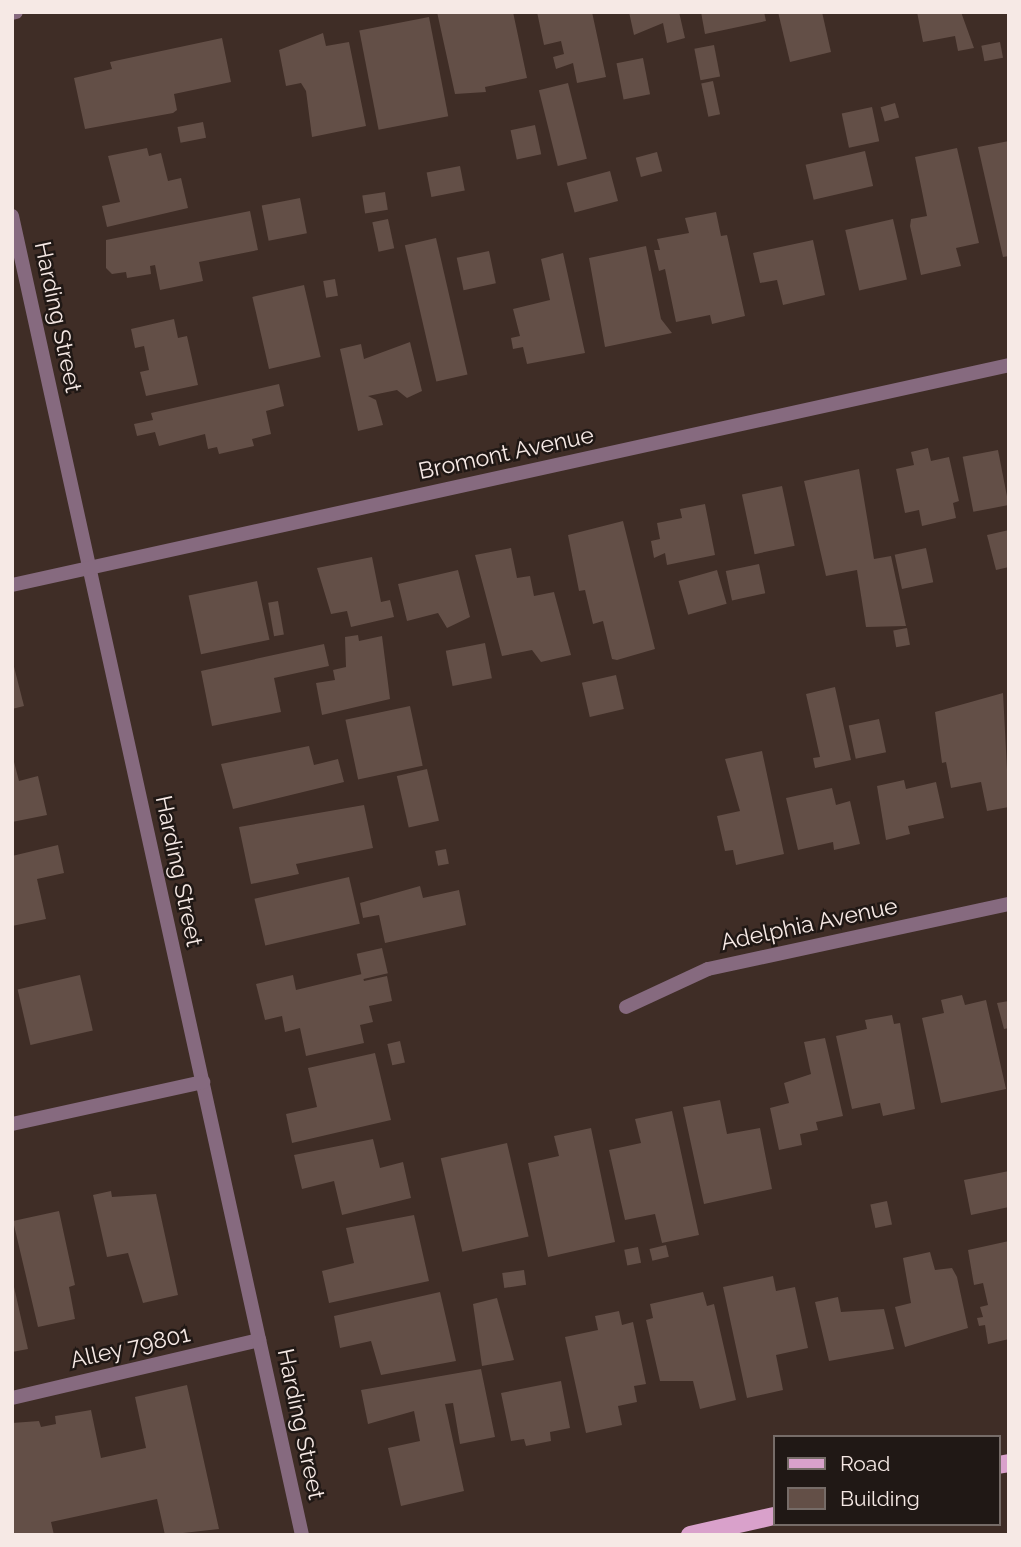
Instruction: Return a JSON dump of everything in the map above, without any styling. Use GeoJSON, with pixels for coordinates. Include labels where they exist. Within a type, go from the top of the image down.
{"type":"FeatureCollection","features":[{"type":"Feature","properties":{"kind":"main road"},"geometry":{"type":"LineString","coordinates":[[690,1535],[772,1516]]}},
{"type":"Feature","properties":{"kind":"street","name":"Harding Street"},"geometry":{"type":"LineString","coordinates":[[12,216],[302,1535]]}},
{"type":"Feature","properties":{"kind":"street","name":"Bromont Avenue"},"geometry":{"type":"LineString","coordinates":[[12,585],[1009,365]]}},
{"type":"Feature","properties":{"kind":"street","name":"Adelphia Avenue"},"geometry":{"type":"LineString","coordinates":[[626,1007],[708,970],[1009,904]]}},
{"type":"Feature","properties":{"kind":"street"},"geometry":{"type":"LineString","coordinates":[[12,1124],[203,1082]]}},
{"type":"Feature","properties":{"kind":"street","name":"Alley 79801"},"geometry":{"type":"LineString","coordinates":[[12,1398],[259,1340]]}},
{"type":"Feature","properties":{"kind":"building"},"geometry":{"type":"Polygon","coordinates":[[[437,12],[513,12],[527,78],[485,87],[486,92],[455,94],[437,12]]]}},
{"type":"Feature","properties":{"kind":"building"},"geometry":{"type":"Polygon","coordinates":[[[537,12],[592,12],[606,77],[577,83],[573,63],[556,69],[553,57],[564,54],[561,41],[544,45],[537,12]]]}},
{"type":"Feature","properties":{"kind":"building"},"geometry":{"type":"Polygon","coordinates":[[[629,12],[679,12],[685,38],[667,43],[663,23],[634,35],[629,12]]]}},
{"type":"Feature","properties":{"kind":"building"},"geometry":{"type":"Polygon","coordinates":[[[701,12],[764,12],[766,21],[705,34],[701,12]]]}},
{"type":"Feature","properties":{"kind":"building"},"geometry":{"type":"Polygon","coordinates":[[[778,12],[822,12],[831,52],[790,62],[778,12]]]}},
{"type":"Feature","properties":{"kind":"building"},"geometry":{"type":"Polygon","coordinates":[[[917,12],[961,12],[974,48],[958,51],[955,36],[923,42],[917,12]]]}},
{"type":"Feature","properties":{"kind":"building"},"geometry":{"type":"Polygon","coordinates":[[[429,17],[448,116],[379,130],[359,31],[429,17]]]}},
{"type":"Feature","properties":{"kind":"building"},"geometry":{"type":"Polygon","coordinates":[[[323,33],[326,46],[349,42],[366,126],[312,137],[306,91],[301,83],[286,86],[279,50],[323,33]]]}},
{"type":"Feature","properties":{"kind":"building"},"geometry":{"type":"Polygon","coordinates":[[[222,38],[231,82],[174,94],[177,110],[173,113],[85,129],[74,78],[112,69],[110,62],[222,38]]]}},
{"type":"Feature","properties":{"kind":"building"},"geometry":{"type":"Polygon","coordinates":[[[1000,42],[1003,58],[984,61],[981,46],[1000,42]]]}},
{"type":"Feature","properties":{"kind":"building"},"geometry":{"type":"Polygon","coordinates":[[[714,45],[720,76],[700,80],[694,49],[714,45]]]}},
{"type":"Feature","properties":{"kind":"building"},"geometry":{"type":"Polygon","coordinates":[[[643,58],[650,94],[624,99],[616,63],[643,58]]]}},
{"type":"Feature","properties":{"kind":"building"},"geometry":{"type":"Polygon","coordinates":[[[713,81],[720,114],[708,117],[701,83],[713,81]]]}},
{"type":"Feature","properties":{"kind":"building"},"geometry":{"type":"Polygon","coordinates":[[[568,83],[587,159],[558,166],[539,90],[568,83]]]}},
{"type":"Feature","properties":{"kind":"building"},"geometry":{"type":"Polygon","coordinates":[[[895,103],[899,117],[885,122],[881,107],[895,103]]]}},
{"type":"Feature","properties":{"kind":"building"},"geometry":{"type":"Polygon","coordinates":[[[872,107],[879,141],[849,148],[842,113],[872,107]]]}},
{"type":"Feature","properties":{"kind":"building"},"geometry":{"type":"Polygon","coordinates":[[[203,122],[206,138],[181,143],[177,127],[203,122]]]}},
{"type":"Feature","properties":{"kind":"building"},"geometry":{"type":"Polygon","coordinates":[[[535,125],[541,154],[517,160],[511,130],[535,125]]]}},
{"type":"Feature","properties":{"kind":"building"},"geometry":{"type":"Polygon","coordinates":[[[1009,141],[1009,256],[1003,257],[978,147],[1009,141]]]}},
{"type":"Feature","properties":{"kind":"building"},"geometry":{"type":"Polygon","coordinates":[[[147,148],[149,156],[161,153],[168,181],[181,178],[188,208],[107,227],[102,206],[120,202],[108,156],[147,148]]]}},
{"type":"Feature","properties":{"kind":"building"},"geometry":{"type":"Polygon","coordinates":[[[957,148],[979,243],[956,248],[961,266],[921,275],[910,226],[911,219],[927,216],[915,157],[957,148]]]}},
{"type":"Feature","properties":{"kind":"building"},"geometry":{"type":"Polygon","coordinates":[[[865,151],[873,186],[814,200],[806,165],[865,151]]]}},
{"type":"Feature","properties":{"kind":"building"},"geometry":{"type":"Polygon","coordinates":[[[657,152],[662,171],[641,177],[636,158],[657,152]]]}},
{"type":"Feature","properties":{"kind":"building"},"geometry":{"type":"Polygon","coordinates":[[[460,166],[465,191],[431,197],[427,172],[460,166]]]}},
{"type":"Feature","properties":{"kind":"building"},"geometry":{"type":"Polygon","coordinates":[[[610,171],[618,201],[575,213],[567,183],[610,171]]]}},
{"type":"Feature","properties":{"kind":"building"},"geometry":{"type":"Polygon","coordinates":[[[385,192],[388,210],[365,213],[362,196],[385,192]]]}},
{"type":"Feature","properties":{"kind":"building"},"geometry":{"type":"Polygon","coordinates":[[[300,198],[307,233],[269,241],[262,205],[300,198]]]}},
{"type":"Feature","properties":{"kind":"building"},"geometry":{"type":"Polygon","coordinates":[[[250,211],[258,250],[199,262],[203,281],[160,290],[155,265],[150,266],[151,274],[127,278],[126,272],[112,274],[106,268],[106,240],[250,211]]]}},
{"type":"Feature","properties":{"kind":"building"},"geometry":{"type":"Polygon","coordinates":[[[716,212],[721,236],[727,235],[745,316],[712,324],[710,315],[676,322],[665,269],[659,271],[654,250],[660,250],[657,239],[689,233],[685,218],[716,212]]]}},
{"type":"Feature","properties":{"kind":"building"},"geometry":{"type":"Polygon","coordinates":[[[388,219],[394,248],[379,252],[372,222],[388,219]]]}},
{"type":"Feature","properties":{"kind":"building"},"geometry":{"type":"Polygon","coordinates":[[[893,219],[907,279],[859,290],[845,230],[893,219]]]}},
{"type":"Feature","properties":{"kind":"building"},"geometry":{"type":"Polygon","coordinates":[[[436,238],[467,374],[436,382],[405,245],[436,238]]]}},
{"type":"Feature","properties":{"kind":"building"},"geometry":{"type":"Polygon","coordinates":[[[813,240],[825,295],[783,305],[777,280],[760,283],[753,253],[813,240]]]}},
{"type":"Feature","properties":{"kind":"building"},"geometry":{"type":"Polygon","coordinates":[[[646,246],[661,319],[672,333],[605,347],[589,258],[646,246]]]}},
{"type":"Feature","properties":{"kind":"building"},"geometry":{"type":"Polygon","coordinates":[[[489,251],[496,283],[464,290],[457,258],[489,251]]]}},
{"type":"Feature","properties":{"kind":"building"},"geometry":{"type":"Polygon","coordinates":[[[563,253],[585,353],[527,364],[523,347],[513,349],[511,338],[520,336],[513,309],[550,300],[541,259],[563,253]]]}},
{"type":"Feature","properties":{"kind":"building"},"geometry":{"type":"Polygon","coordinates":[[[335,279],[338,296],[326,298],[323,281],[335,279]]]}},
{"type":"Feature","properties":{"kind":"building"},"geometry":{"type":"Polygon","coordinates":[[[304,285],[321,357],[269,369],[252,297],[304,285]]]}},
{"type":"Feature","properties":{"kind":"building"},"geometry":{"type":"Polygon","coordinates":[[[174,319],[178,338],[187,336],[198,385],[146,396],[140,372],[149,370],[144,346],[135,348],[131,329],[174,319]]]}},
{"type":"Feature","properties":{"kind":"building"},"geometry":{"type":"Polygon","coordinates":[[[410,342],[422,391],[407,398],[397,390],[368,396],[376,400],[383,425],[358,431],[340,349],[361,344],[364,359],[410,342]]]}},
{"type":"Feature","properties":{"kind":"building"},"geometry":{"type":"Polygon","coordinates":[[[279,384],[284,406],[266,411],[271,434],[252,439],[254,446],[219,454],[217,447],[208,449],[205,434],[159,446],[155,432],[137,436],[134,424],[153,420],[151,413],[279,384]]]}},
{"type":"Feature","properties":{"kind":"building"},"geometry":{"type":"Polygon","coordinates":[[[928,448],[931,461],[949,457],[959,501],[953,503],[956,518],[922,526],[919,510],[905,513],[896,469],[914,465],[911,452],[928,448]]]}},
{"type":"Feature","properties":{"kind":"building"},"geometry":{"type":"Polygon","coordinates":[[[998,450],[1009,505],[973,512],[963,457],[998,450]]]}},
{"type":"Feature","properties":{"kind":"building"},"geometry":{"type":"Polygon","coordinates":[[[859,469],[874,559],[891,556],[906,626],[866,627],[857,570],[826,576],[804,481],[859,469]]]}},
{"type":"Feature","properties":{"kind":"building"},"geometry":{"type":"Polygon","coordinates":[[[782,486],[795,546],[755,554],[742,495],[782,486]]]}},
{"type":"Feature","properties":{"kind":"building"},"geometry":{"type":"Polygon","coordinates":[[[705,504],[715,555],[667,565],[665,553],[654,558],[651,541],[660,539],[657,523],[682,518],[680,509],[705,504]]]}},
{"type":"Feature","properties":{"kind":"building"},"geometry":{"type":"Polygon","coordinates":[[[623,521],[655,649],[617,660],[612,659],[603,621],[593,624],[585,590],[579,591],[568,535],[623,521]]]}},
{"type":"Feature","properties":{"kind":"building"},"geometry":{"type":"Polygon","coordinates":[[[1009,530],[1009,567],[996,570],[987,535],[1009,530]]]}},
{"type":"Feature","properties":{"kind":"building"},"geometry":{"type":"Polygon","coordinates":[[[511,548],[517,578],[530,576],[534,596],[554,592],[571,655],[541,662],[532,650],[502,656],[475,555],[511,548]]]}},
{"type":"Feature","properties":{"kind":"building"},"geometry":{"type":"Polygon","coordinates":[[[926,548],[933,582],[902,589],[895,555],[926,548]]]}},
{"type":"Feature","properties":{"kind":"building"},"geometry":{"type":"Polygon","coordinates":[[[372,557],[381,602],[390,600],[394,617],[351,627],[347,611],[331,614],[317,568],[372,557]]]}},
{"type":"Feature","properties":{"kind":"building"},"geometry":{"type":"Polygon","coordinates":[[[759,564],[765,593],[732,600],[726,571],[759,564]]]}},
{"type":"Feature","properties":{"kind":"building"},"geometry":{"type":"Polygon","coordinates":[[[458,570],[470,617],[447,628],[438,613],[407,621],[398,584],[458,570]]]}},
{"type":"Feature","properties":{"kind":"building"},"geometry":{"type":"Polygon","coordinates":[[[717,570],[727,604],[688,615],[679,581],[717,570]]]}},
{"type":"Feature","properties":{"kind":"building"},"geometry":{"type":"Polygon","coordinates":[[[257,581],[269,640],[201,654],[189,596],[257,581]]]}},
{"type":"Feature","properties":{"kind":"building"},"geometry":{"type":"Polygon","coordinates":[[[278,601],[284,634],[274,636],[268,603],[278,601]]]}},
{"type":"Feature","properties":{"kind":"building"},"geometry":{"type":"Polygon","coordinates":[[[907,628],[910,645],[896,647],[893,630],[907,628]]]}},
{"type":"Feature","properties":{"kind":"building"},"geometry":{"type":"Polygon","coordinates":[[[358,635],[359,641],[382,636],[390,699],[322,715],[316,683],[335,680],[333,670],[346,667],[345,637],[358,635]]]}},
{"type":"Feature","properties":{"kind":"building"},"geometry":{"type":"Polygon","coordinates":[[[485,643],[492,678],[453,686],[446,651],[485,643]]]}},
{"type":"Feature","properties":{"kind":"building"},"geometry":{"type":"Polygon","coordinates":[[[324,644],[329,666],[274,678],[281,712],[212,726],[201,671],[324,644]]]}},
{"type":"Feature","properties":{"kind":"building"},"geometry":{"type":"Polygon","coordinates":[[[12,659],[24,706],[12,709],[12,659]]]}},
{"type":"Feature","properties":{"kind":"building"},"geometry":{"type":"Polygon","coordinates":[[[616,675],[624,709],[590,717],[582,683],[616,675]]]}},
{"type":"Feature","properties":{"kind":"building"},"geometry":{"type":"Polygon","coordinates":[[[835,687],[851,760],[815,768],[813,758],[820,757],[806,694],[835,687]]]}},
{"type":"Feature","properties":{"kind":"building"},"geometry":{"type":"Polygon","coordinates":[[[1003,693],[1009,807],[987,811],[981,782],[951,788],[946,762],[942,763],[935,712],[1003,693]]]}},
{"type":"Feature","properties":{"kind":"building"},"geometry":{"type":"Polygon","coordinates":[[[410,706],[423,766],[358,779],[345,720],[410,706]]]}},
{"type":"Feature","properties":{"kind":"building"},"geometry":{"type":"Polygon","coordinates":[[[879,719],[886,752],[856,759],[849,725],[879,719]]]}},
{"type":"Feature","properties":{"kind":"building"},"geometry":{"type":"Polygon","coordinates":[[[309,746],[314,765],[338,759],[344,782],[233,809],[221,764],[309,746]]]}},
{"type":"Feature","properties":{"kind":"building"},"geometry":{"type":"Polygon","coordinates":[[[762,751],[784,854],[736,865],[733,850],[725,851],[717,816],[740,811],[725,759],[762,751]]]}},
{"type":"Feature","properties":{"kind":"building"},"geometry":{"type":"Polygon","coordinates":[[[13,758],[19,781],[38,776],[47,815],[12,822],[13,758]]]}},
{"type":"Feature","properties":{"kind":"building"},"geometry":{"type":"Polygon","coordinates":[[[427,769],[439,821],[409,828],[397,776],[427,769]]]}},
{"type":"Feature","properties":{"kind":"building"},"geometry":{"type":"Polygon","coordinates":[[[904,780],[906,789],[936,782],[944,818],[908,826],[910,834],[886,840],[877,786],[904,780]]]}},
{"type":"Feature","properties":{"kind":"building"},"geometry":{"type":"Polygon","coordinates":[[[832,788],[836,805],[850,801],[860,844],[834,850],[833,842],[798,850],[786,798],[832,788]]]}},
{"type":"Feature","properties":{"kind":"building"},"geometry":{"type":"Polygon","coordinates":[[[364,805],[373,848],[296,864],[299,874],[251,884],[239,827],[364,805]]]}},
{"type":"Feature","properties":{"kind":"building"},"geometry":{"type":"Polygon","coordinates":[[[58,845],[64,873],[37,879],[46,919],[12,926],[12,856],[58,845]]]}},
{"type":"Feature","properties":{"kind":"building"},"geometry":{"type":"Polygon","coordinates":[[[446,849],[449,864],[438,866],[435,851],[446,849]]]}},
{"type":"Feature","properties":{"kind":"building"},"geometry":{"type":"Polygon","coordinates":[[[349,877],[360,924],[265,946],[254,899],[349,877]]]}},
{"type":"Feature","properties":{"kind":"building"},"geometry":{"type":"Polygon","coordinates":[[[420,886],[423,898],[459,890],[466,925],[385,943],[379,915],[363,918],[360,903],[420,886]]]}},
{"type":"Feature","properties":{"kind":"building"},"geometry":{"type":"Polygon","coordinates":[[[382,948],[388,973],[363,979],[357,954],[382,948]]]}},
{"type":"Feature","properties":{"kind":"building"},"geometry":{"type":"Polygon","coordinates":[[[362,974],[364,981],[387,976],[392,1001],[369,1006],[373,1022],[360,1025],[364,1043],[306,1056],[300,1028],[285,1032],[282,1016],[265,1020],[256,984],[293,975],[296,990],[362,974]]]}},
{"type":"Feature","properties":{"kind":"building"},"geometry":{"type":"Polygon","coordinates":[[[80,975],[93,1031],[30,1045],[18,989],[80,975]]]}},
{"type":"Feature","properties":{"kind":"building"},"geometry":{"type":"Polygon","coordinates":[[[962,995],[965,1005],[986,1000],[1006,1089],[941,1103],[922,1018],[944,1013],[941,1000],[962,995]]]}},
{"type":"Feature","properties":{"kind":"building"},"geometry":{"type":"Polygon","coordinates":[[[1009,1001],[1009,1028],[1004,1029],[997,1003],[1009,1001]]]}},
{"type":"Feature","properties":{"kind":"building"},"geometry":{"type":"Polygon","coordinates":[[[892,1015],[894,1024],[900,1023],[915,1109],[883,1116],[880,1103],[852,1109],[836,1036],[867,1029],[865,1020],[892,1015]]]}},
{"type":"Feature","properties":{"kind":"building"},"geometry":{"type":"Polygon","coordinates":[[[825,1038],[843,1116],[816,1122],[818,1130],[800,1134],[802,1145],[779,1150],[770,1108],[789,1103],[784,1083],[811,1074],[804,1042],[825,1038]]]}},
{"type":"Feature","properties":{"kind":"building"},"geometry":{"type":"Polygon","coordinates":[[[400,1041],[405,1062],[392,1065],[387,1044],[400,1041]]]}},
{"type":"Feature","properties":{"kind":"building"},"geometry":{"type":"Polygon","coordinates":[[[375,1053],[391,1120],[292,1143],[286,1114],[317,1107],[308,1068],[375,1053]]]}},
{"type":"Feature","properties":{"kind":"building"},"geometry":{"type":"Polygon","coordinates":[[[720,1100],[727,1134],[760,1128],[772,1189],[704,1204],[683,1107],[720,1100]]]}},
{"type":"Feature","properties":{"kind":"building"},"geometry":{"type":"Polygon","coordinates":[[[672,1111],[699,1235],[662,1243],[655,1214],[625,1220],[609,1150],[641,1143],[635,1119],[672,1111]]]}},
{"type":"Feature","properties":{"kind":"building"},"geometry":{"type":"Polygon","coordinates":[[[591,1128],[615,1242],[548,1257],[528,1163],[559,1156],[554,1136],[591,1128]]]}},
{"type":"Feature","properties":{"kind":"building"},"geometry":{"type":"Polygon","coordinates":[[[373,1139],[380,1168],[403,1162],[411,1198],[342,1215],[334,1181],[302,1189],[294,1155],[373,1139]]]}},
{"type":"Feature","properties":{"kind":"building"},"geometry":{"type":"Polygon","coordinates":[[[507,1143],[529,1237],[462,1252],[441,1158],[507,1143]]]}},
{"type":"Feature","properties":{"kind":"building"},"geometry":{"type":"Polygon","coordinates":[[[1009,1171],[1009,1207],[971,1215],[964,1180],[1009,1171]]]}},
{"type":"Feature","properties":{"kind":"building"},"geometry":{"type":"Polygon","coordinates":[[[111,1191],[112,1197],[156,1194],[178,1295],[143,1303],[128,1253],[107,1257],[93,1195],[111,1191]]]}},
{"type":"Feature","properties":{"kind":"building"},"geometry":{"type":"Polygon","coordinates":[[[887,1201],[892,1224],[875,1228],[870,1205],[887,1201]]]}},
{"type":"Feature","properties":{"kind":"building"},"geometry":{"type":"Polygon","coordinates":[[[59,1211],[75,1285],[69,1287],[75,1319],[38,1327],[13,1221],[59,1211]]]}},
{"type":"Feature","properties":{"kind":"building"},"geometry":{"type":"Polygon","coordinates":[[[414,1215],[429,1281],[329,1303],[322,1271],[354,1263],[346,1228],[414,1215]]]}},
{"type":"Feature","properties":{"kind":"building"},"geometry":{"type":"Polygon","coordinates":[[[1009,1241],[1009,1339],[988,1344],[985,1325],[979,1326],[977,1318],[983,1317],[980,1307],[988,1305],[983,1283],[974,1285],[968,1250],[1009,1241]]]}},
{"type":"Feature","properties":{"kind":"building"},"geometry":{"type":"Polygon","coordinates":[[[666,1245],[669,1257],[652,1261],[650,1249],[666,1245]]]}},
{"type":"Feature","properties":{"kind":"building"},"geometry":{"type":"Polygon","coordinates":[[[638,1247],[641,1263],[627,1265],[624,1250],[638,1247]]]}},
{"type":"Feature","properties":{"kind":"building"},"geometry":{"type":"Polygon","coordinates":[[[930,1252],[935,1270],[952,1268],[957,1277],[968,1328],[905,1347],[895,1307],[911,1303],[903,1258],[930,1252]]]}},
{"type":"Feature","properties":{"kind":"building"},"geometry":{"type":"Polygon","coordinates":[[[524,1270],[526,1285],[504,1288],[502,1273],[524,1270]]]}},
{"type":"Feature","properties":{"kind":"building"},"geometry":{"type":"Polygon","coordinates":[[[773,1276],[776,1291],[795,1287],[808,1348],[776,1355],[783,1390],[747,1398],[723,1287],[773,1276]]]}},
{"type":"Feature","properties":{"kind":"building"},"geometry":{"type":"Polygon","coordinates":[[[12,1278],[28,1349],[12,1352],[12,1278]]]}},
{"type":"Feature","properties":{"kind":"building"},"geometry":{"type":"Polygon","coordinates":[[[440,1292],[456,1361],[381,1375],[371,1341],[340,1348],[334,1316],[440,1292]]]}},
{"type":"Feature","properties":{"kind":"building"},"geometry":{"type":"Polygon","coordinates":[[[703,1292],[707,1306],[714,1304],[736,1400],[700,1409],[693,1381],[660,1381],[646,1320],[653,1318],[650,1304],[703,1292]]]}},
{"type":"Feature","properties":{"kind":"building"},"geometry":{"type":"Polygon","coordinates":[[[838,1297],[841,1312],[884,1309],[894,1349],[829,1361],[815,1302],[838,1297]]]}},
{"type":"Feature","properties":{"kind":"building"},"geometry":{"type":"Polygon","coordinates":[[[497,1298],[514,1360],[482,1366],[473,1304],[497,1298]]]}},
{"type":"Feature","properties":{"kind":"building"},"geometry":{"type":"Polygon","coordinates":[[[619,1311],[622,1325],[633,1322],[646,1384],[634,1386],[637,1402],[618,1406],[622,1425],[586,1433],[565,1337],[598,1330],[595,1316],[619,1311]]]}},
{"type":"Feature","properties":{"kind":"building"},"geometry":{"type":"Polygon","coordinates":[[[481,1369],[495,1437],[460,1444],[453,1403],[445,1404],[464,1491],[401,1506],[388,1448],[420,1441],[414,1411],[368,1424],[361,1390],[481,1369]]]}},
{"type":"Feature","properties":{"kind":"building"},"geometry":{"type":"Polygon","coordinates":[[[561,1381],[570,1428],[550,1432],[551,1441],[526,1446],[524,1439],[511,1441],[501,1393],[561,1381]]]}},
{"type":"Feature","properties":{"kind":"building"},"geometry":{"type":"Polygon","coordinates":[[[187,1385],[219,1529],[165,1535],[157,1499],[51,1522],[54,1535],[12,1535],[12,1423],[39,1421],[41,1427],[56,1424],[55,1416],[91,1410],[101,1458],[146,1448],[135,1397],[187,1385]]]}}]}
